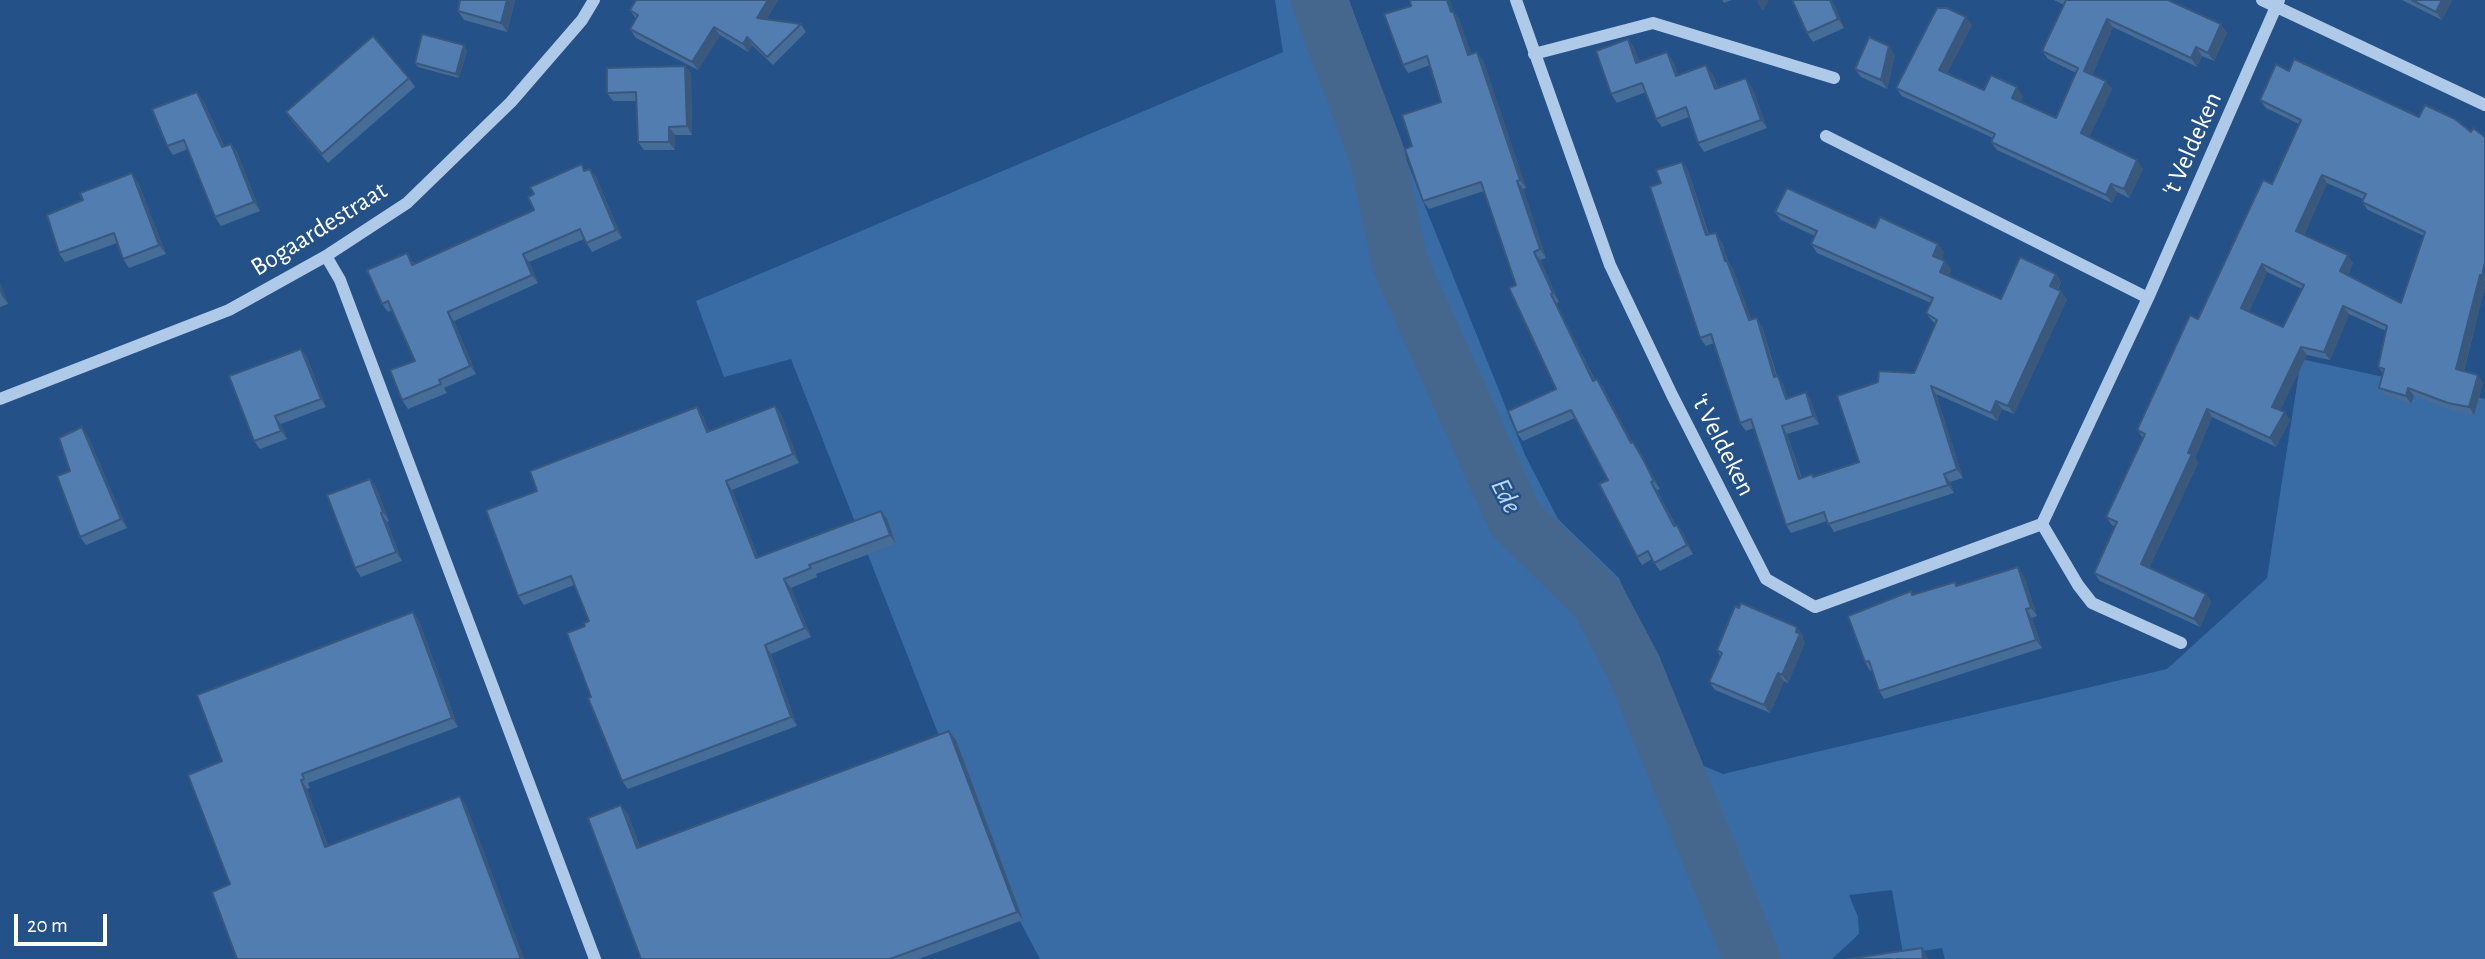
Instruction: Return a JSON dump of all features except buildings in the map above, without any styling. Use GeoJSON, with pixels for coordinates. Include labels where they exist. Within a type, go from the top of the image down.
{"type":"FeatureCollection","features":[{"type":"Feature","properties":{"kind":"street","name":"Bogaardestraat"},"geometry":{"type":"LineString","coordinates":[[0,399],[229,310],[326,256],[407,203],[511,102],[582,20],[594,0]]}},
{"type":"Feature","properties":{"kind":"street","name":"'t Veldeken"},"geometry":{"type":"LineString","coordinates":[[1516,0],[1610,265],[1672,395],[1766,579],[1815,607],[2042,524],[2148,298],[2278,4]]}},
{"type":"Feature","properties":{"kind":"street"},"geometry":{"type":"LineString","coordinates":[[2262,0],[2278,4],[2485,105]]}},
{"type":"Feature","properties":{"kind":"street"},"geometry":{"type":"LineString","coordinates":[[1534,54],[1653,23],[1834,78]]}},
{"type":"Feature","properties":{"kind":"street"},"geometry":{"type":"LineString","coordinates":[[1826,136],[2148,298]]}},
{"type":"Feature","properties":{"kind":"street"},"geometry":{"type":"LineString","coordinates":[[326,256],[340,280],[595,959]]}},
{"type":"Feature","properties":{"kind":"street"},"geometry":{"type":"LineString","coordinates":[[2042,524],[2078,585],[2092,603],[2181,643]]}},
{"type":"Feature","properties":{"kind":"shaded area"},"geometry":{"type":"Polygon","coordinates":[[[1275,0],[1349,0],[1402,149],[1525,455],[1558,519],[1619,578],[1697,763],[1723,774],[2167,669],[2267,578],[2301,359],[2485,399],[2485,959],[1945,959],[1942,948],[1903,954],[1892,890],[1849,895],[1858,917],[1859,934],[1832,959],[1760,959],[1737,903],[1711,911],[1731,959],[1040,959],[989,863],[791,359],[724,377],[696,301],[1283,52],[1275,0]]]}},
{"type":"Feature","properties":{"kind":"waterway","name":"Ede"},"geometry":{"type":"LineString","coordinates":[[1319,0],[1377,155],[1400,264],[1515,519],[1598,600],[1633,666],[1752,959]]}}]}
